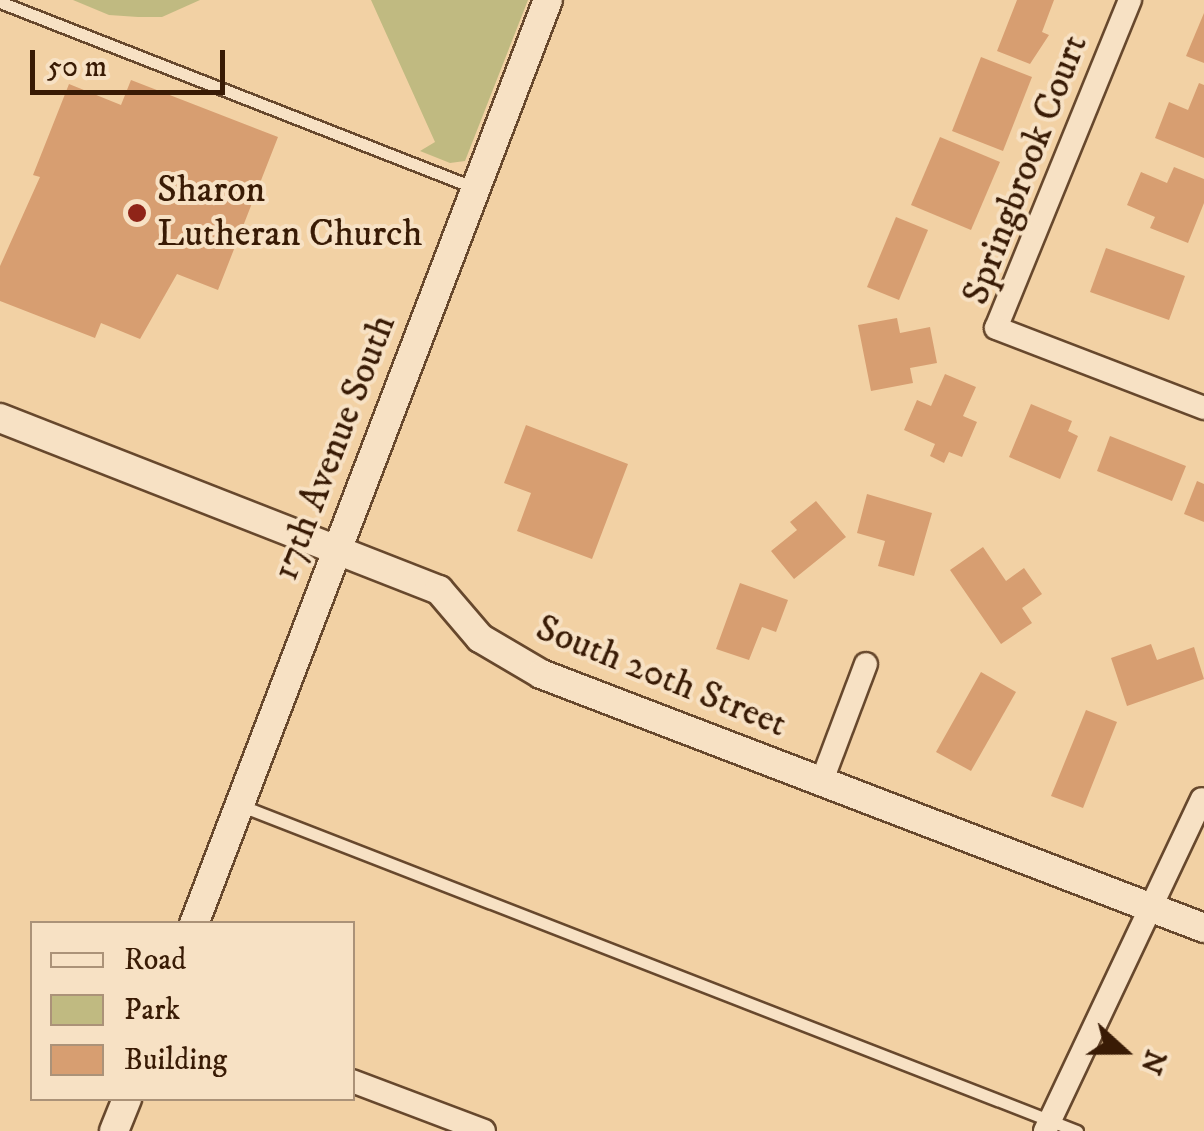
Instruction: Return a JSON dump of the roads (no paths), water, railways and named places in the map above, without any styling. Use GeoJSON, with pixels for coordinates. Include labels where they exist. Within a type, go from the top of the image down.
{"type":"FeatureCollection","features":[{"type":"Feature","properties":{"kind":"street","name":"17th Avenue South"},"geometry":{"type":"LineString","coordinates":[[195,921],[548,0]]}},
{"type":"Feature","properties":{"kind":"street","name":"Springbrook Court"},"geometry":{"type":"LineString","coordinates":[[1130,0],[996,328],[1204,408]]}},
{"type":"Feature","properties":{"kind":"street","name":"South 20th Street"},"geometry":{"type":"LineString","coordinates":[[0,418],[439,590],[480,638],[542,674],[1204,928]]}},
{"type":"Feature","properties":{"kind":"street"},"geometry":{"type":"LineString","coordinates":[[822,783],[866,664]]}},
{"type":"Feature","properties":{"kind":"street"},"geometry":{"type":"LineString","coordinates":[[1047,1126],[1202,799]]}},
{"type":"Feature","properties":{"kind":"street"},"geometry":{"type":"LineString","coordinates":[[355,1082],[484,1131]]}},
{"type":"Feature","properties":{"kind":"street"},"geometry":{"type":"LineString","coordinates":[[114,1131],[125,1101]]}},
{"type":"Feature","properties":{"kind":"lane"},"geometry":{"type":"LineString","coordinates":[[0,2],[475,188]]}},
{"type":"Feature","properties":{"kind":"lane"},"geometry":{"type":"LineString","coordinates":[[239,804],[1047,1126],[1077,1131]]}},
{"type":"Feature","properties":{"kind":"place","name":"Sharon Lutheran Church"},"geometry":{"type":"Point","coordinates":[137,213]}}]}
